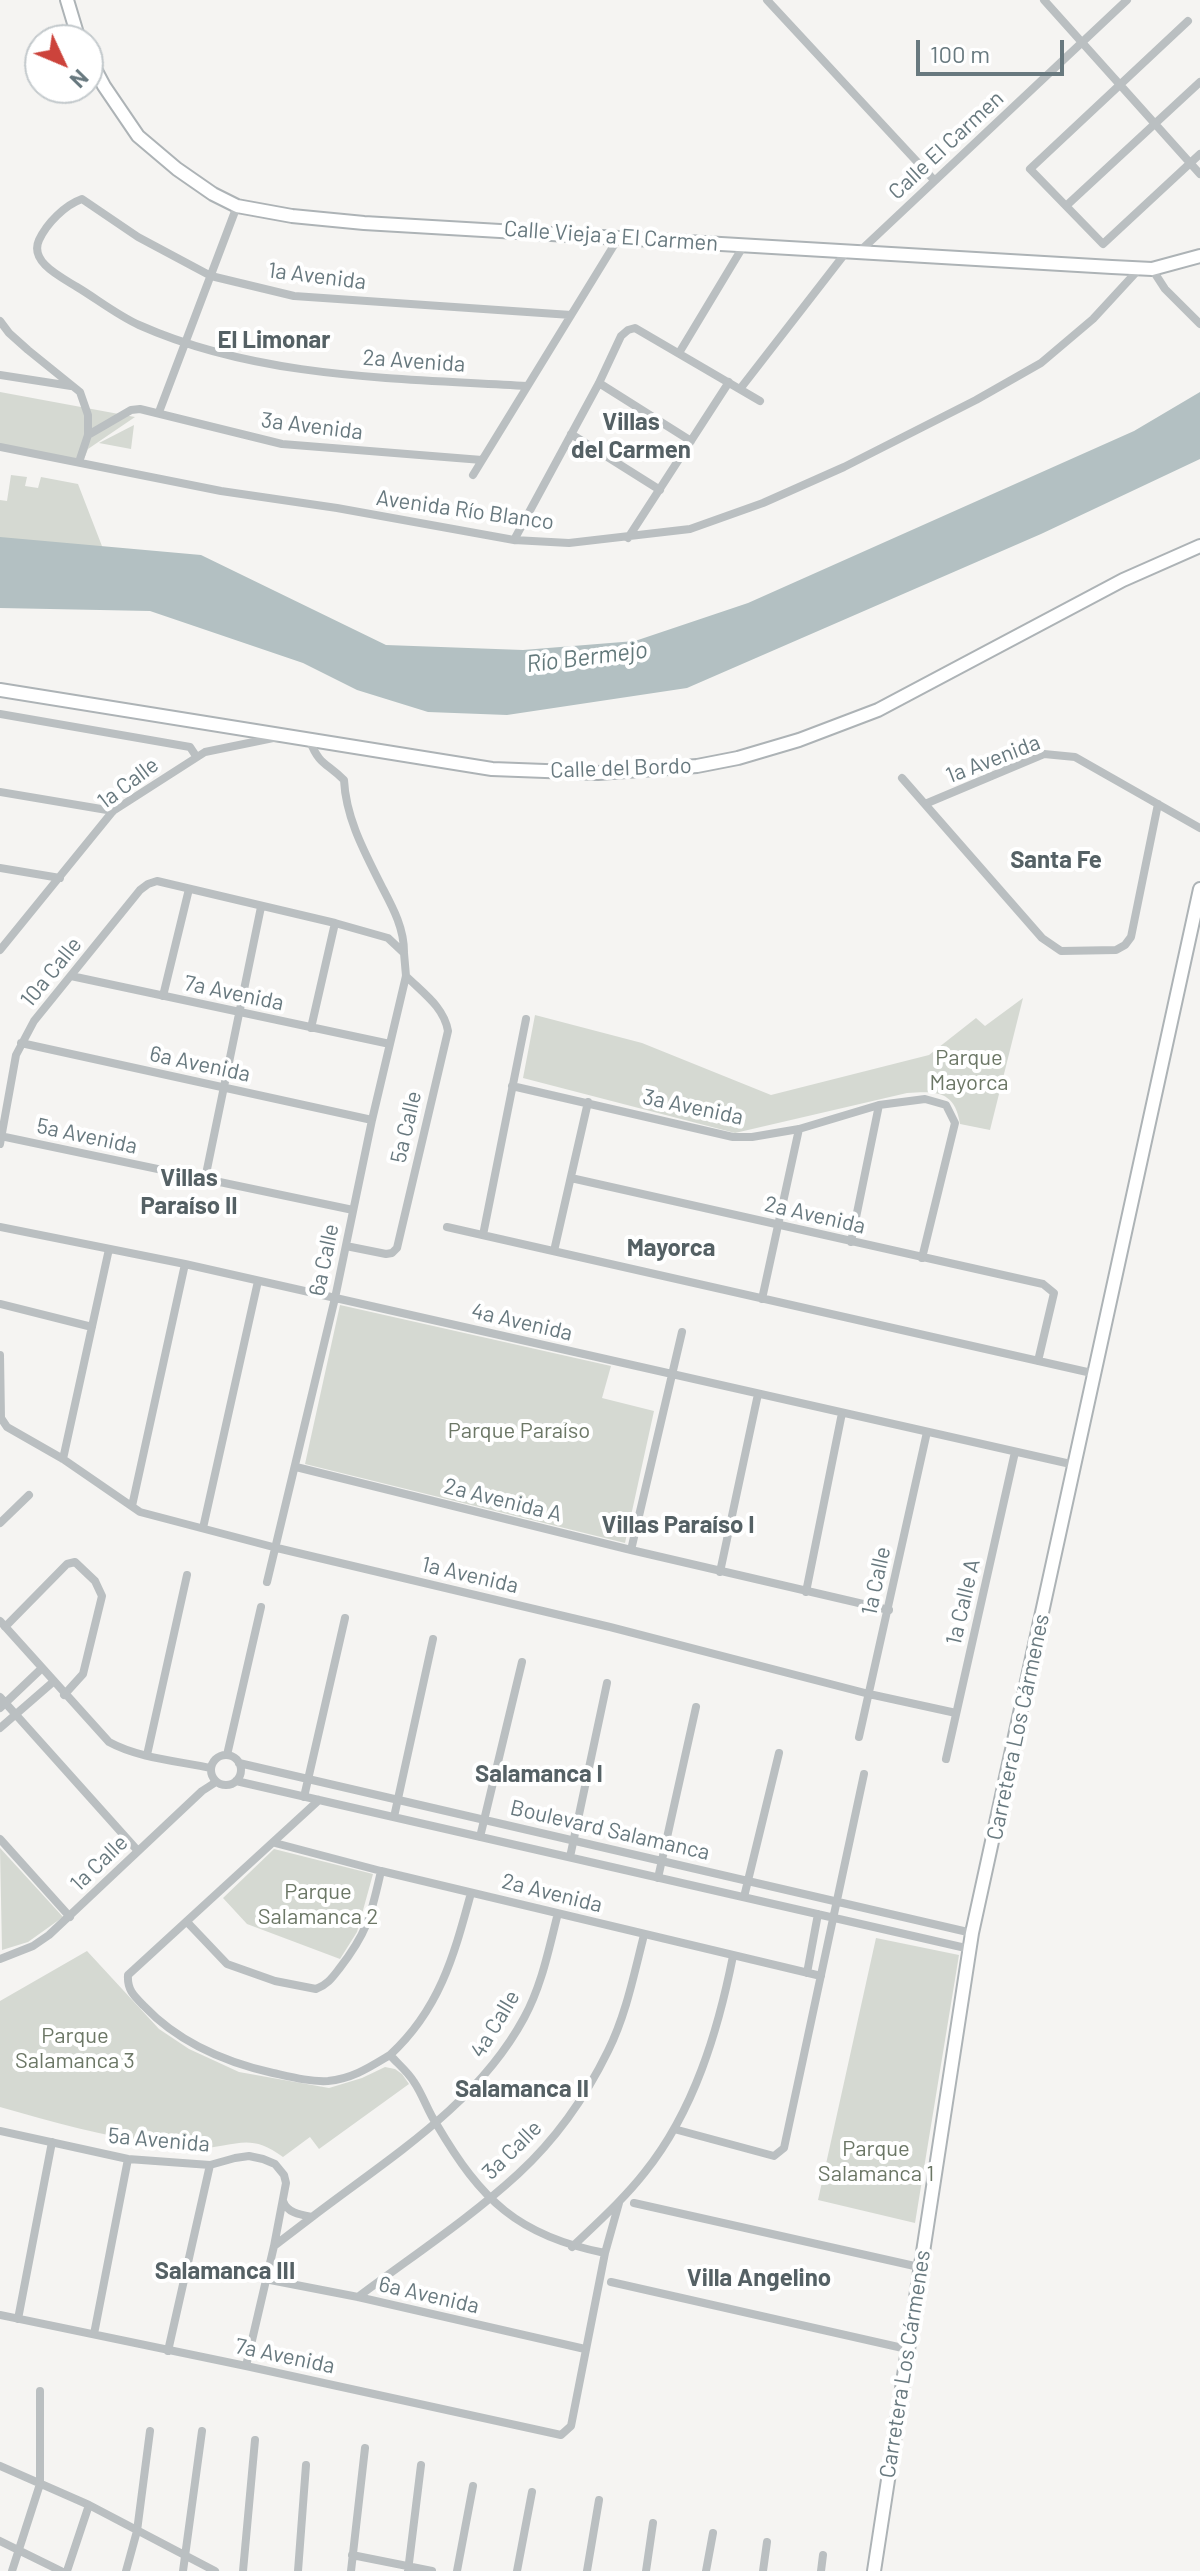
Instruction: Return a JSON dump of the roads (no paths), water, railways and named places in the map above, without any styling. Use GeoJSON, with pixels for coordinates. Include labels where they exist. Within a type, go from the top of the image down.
{"type":"FeatureCollection","features":[{"type":"Feature","properties":{"kind":"street"},"geometry":{"type":"LineString","coordinates":[[67,0],[74,24]]}},
{"type":"Feature","properties":{"kind":"street"},"geometry":{"type":"LineString","coordinates":[[767,0],[934,180]]}},
{"type":"Feature","properties":{"kind":"street"},"geometry":{"type":"LineString","coordinates":[[1044,0],[1200,174]]}},
{"type":"Feature","properties":{"kind":"street","name":"Calle El Carmen"},"geometry":{"type":"LineString","coordinates":[[853,251],[1127,0]]}},
{"type":"Feature","properties":{"kind":"street"},"geometry":{"type":"LineString","coordinates":[[1188,21],[1030,169],[1103,244],[1200,154]]}},
{"type":"Feature","properties":{"kind":"street"},"geometry":{"type":"LineString","coordinates":[[1066,206],[1200,82]]}},
{"type":"Feature","properties":{"kind":"street","name":"Calle Vieja a El Carmen"},"geometry":{"type":"LineString","coordinates":[[104,86],[138,136],[213,194],[237,206],[292,216],[364,223],[1147,268],[1200,256]]}},
{"type":"Feature","properties":{"kind":"street","name":"1a Avenida"},"geometry":{"type":"LineString","coordinates":[[38,257],[36,247],[42,234],[65,209],[82,199],[138,237],[211,276],[294,296],[571,315]]}},
{"type":"Feature","properties":{"kind":"street"},"geometry":{"type":"LineString","coordinates":[[159,412],[237,206]]}},
{"type":"Feature","properties":{"kind":"street"},"geometry":{"type":"LineString","coordinates":[[473,475],[619,237]]}},
{"type":"Feature","properties":{"kind":"street"},"geometry":{"type":"LineString","coordinates":[[679,353],[744,245]]}},
{"type":"Feature","properties":{"kind":"street"},"geometry":{"type":"LineString","coordinates":[[740,389],[853,251]]}},
{"type":"Feature","properties":{"kind":"street","name":"2a Avenida"},"geometry":{"type":"LineString","coordinates":[[38,257],[55,273],[135,324],[185,344],[288,369],[527,386]]}},
{"type":"Feature","properties":{"kind":"street"},"geometry":{"type":"LineString","coordinates":[[1147,268],[1200,324]]}},
{"type":"Feature","properties":{"kind":"street","name":"Avenida Río Blanco"},"geometry":{"type":"LineString","coordinates":[[0,447],[221,491],[514,540],[569,543],[690,529],[763,503],[844,467],[1041,363],[1147,268]]}},
{"type":"Feature","properties":{"kind":"street"},"geometry":{"type":"LineString","coordinates":[[0,321],[9,333],[80,392],[88,415],[88,435],[79,462]]}},
{"type":"Feature","properties":{"kind":"street"},"geometry":{"type":"LineString","coordinates":[[514,540],[621,336],[628,330],[635,328],[760,401]]}},
{"type":"Feature","properties":{"kind":"street"},"geometry":{"type":"LineString","coordinates":[[0,375],[72,386]]}},
{"type":"Feature","properties":{"kind":"street"},"geometry":{"type":"LineString","coordinates":[[628,538],[729,382]]}},
{"type":"Feature","properties":{"kind":"street"},"geometry":{"type":"LineString","coordinates":[[599,383],[691,441]]}},
{"type":"Feature","properties":{"kind":"street","name":"3a Avenida"},"geometry":{"type":"LineString","coordinates":[[88,435],[131,410],[140,409],[282,444],[482,460]]}},
{"type":"Feature","properties":{"kind":"street"},"geometry":{"type":"LineString","coordinates":[[571,434],[660,490]]}},
{"type":"Feature","properties":{"kind":"street","name":"Calle del Bordo"},"geometry":{"type":"LineString","coordinates":[[0,690],[492,769],[598,773],[697,766],[799,740],[878,710],[1123,580],[1200,546]]}},
{"type":"Feature","properties":{"kind":"street"},"geometry":{"type":"LineString","coordinates":[[0,714],[190,747],[196,756]]}},
{"type":"Feature","properties":{"kind":"street","name":"1a Calle"},"geometry":{"type":"LineString","coordinates":[[2,944],[113,811],[205,752],[283,737]]}},
{"type":"Feature","properties":{"kind":"street","name":"6a Calle"},"geometry":{"type":"LineString","coordinates":[[267,1582],[335,1298],[406,976],[401,950],[404,936],[362,848],[345,803],[344,780],[316,758],[310,741]]}},
{"type":"Feature","properties":{"kind":"street","name":"1a Avenida"},"geometry":{"type":"LineString","coordinates":[[925,804],[1044,754],[1075,757],[1200,828]]}},
{"type":"Feature","properties":{"kind":"street"},"geometry":{"type":"LineString","coordinates":[[902,778],[1052,947],[1061,951],[1116,950],[1131,937],[1158,804]]}},
{"type":"Feature","properties":{"kind":"street"},"geometry":{"type":"LineString","coordinates":[[0,792],[113,811]]}},
{"type":"Feature","properties":{"kind":"street"},"geometry":{"type":"LineString","coordinates":[[0,868],[60,878]]}},
{"type":"Feature","properties":{"kind":"street","name":"10a Calle"},"geometry":{"type":"LineString","coordinates":[[0,1144],[21,1043],[34,1021],[140,890],[157,881],[189,889]]}},
{"type":"Feature","properties":{"kind":"street"},"geometry":{"type":"LineString","coordinates":[[163,996],[189,889],[388,938],[401,950]]}},
{"type":"Feature","properties":{"kind":"street","name":"Carretera Los Cármenes"},"geometry":{"type":"LineString","coordinates":[[874,2571],[972,1933],[1200,889]]}},
{"type":"Feature","properties":{"kind":"street"},"geometry":{"type":"LineString","coordinates":[[205,1179],[261,907]]}},
{"type":"Feature","properties":{"kind":"street"},"geometry":{"type":"LineString","coordinates":[[311,1028],[335,923]]}},
{"type":"Feature","properties":{"kind":"street","name":"7a Avenida"},"geometry":{"type":"LineString","coordinates":[[71,976],[390,1044]]}},
{"type":"Feature","properties":{"kind":"street","name":"5a Calle"},"geometry":{"type":"LineString","coordinates":[[346,1246],[386,1254],[397,1248],[448,1031],[441,1011],[406,976]]}},
{"type":"Feature","properties":{"kind":"street"},"geometry":{"type":"LineString","coordinates":[[483,1235],[526,1019]]}},
{"type":"Feature","properties":{"kind":"street","name":"6a Avenida"},"geometry":{"type":"LineString","coordinates":[[21,1043],[372,1120]]}},
{"type":"Feature","properties":{"kind":"street","name":"3a Avenida"},"geometry":{"type":"LineString","coordinates":[[512,1086],[733,1137],[799,1129],[879,1105],[925,1099],[946,1105],[955,1123],[922,1258]]}},
{"type":"Feature","properties":{"kind":"street"},"geometry":{"type":"LineString","coordinates":[[554,1251],[588,1102]]}},
{"type":"Feature","properties":{"kind":"street"},"geometry":{"type":"LineString","coordinates":[[851,1242],[879,1105]]}},
{"type":"Feature","properties":{"kind":"street"},"geometry":{"type":"LineString","coordinates":[[762,1299],[799,1129]]}},
{"type":"Feature","properties":{"kind":"street","name":"5a Avenida"},"geometry":{"type":"LineString","coordinates":[[0,1136],[353,1210]]}},
{"type":"Feature","properties":{"kind":"street","name":"2a Avenida"},"geometry":{"type":"LineString","coordinates":[[571,1178],[1043,1284],[1054,1293],[1038,1361]]}},
{"type":"Feature","properties":{"kind":"street","name":"4a Avenida"},"geometry":{"type":"LineString","coordinates":[[0,1227],[185,1264],[1075,1465]]}},
{"type":"Feature","properties":{"kind":"street"},"geometry":{"type":"LineString","coordinates":[[447,1227],[1096,1374]]}},
{"type":"Feature","properties":{"kind":"street"},"geometry":{"type":"LineString","coordinates":[[63,1459],[109,1249]]}},
{"type":"Feature","properties":{"kind":"street"},"geometry":{"type":"LineString","coordinates":[[132,1506],[185,1264]]}},
{"type":"Feature","properties":{"kind":"street"},"geometry":{"type":"LineString","coordinates":[[203,1528],[258,1281]]}},
{"type":"Feature","properties":{"kind":"street"},"geometry":{"type":"LineString","coordinates":[[0,1304],[92,1327]]}},
{"type":"Feature","properties":{"kind":"street"},"geometry":{"type":"LineString","coordinates":[[631,1550],[682,1332]]}},
{"type":"Feature","properties":{"kind":"street"},"geometry":{"type":"LineString","coordinates":[[0,1355],[1,1418]]}},
{"type":"Feature","properties":{"kind":"street"},"geometry":{"type":"LineString","coordinates":[[720,1572],[758,1394]]}},
{"type":"Feature","properties":{"kind":"street"},"geometry":{"type":"LineString","coordinates":[[806,1592],[842,1413]]}},
{"type":"Feature","properties":{"kind":"street","name":"1a Avenida"},"geometry":{"type":"LineString","coordinates":[[1,1418],[16,1434],[63,1459],[140,1512],[956,1713]]}},
{"type":"Feature","properties":{"kind":"street","name":"1a Calle"},"geometry":{"type":"LineString","coordinates":[[859,1737],[927,1432]]}},
{"type":"Feature","properties":{"kind":"street","name":"1a Calle A"},"geometry":{"type":"LineString","coordinates":[[946,1759],[1015,1452]]}},
{"type":"Feature","properties":{"kind":"street","name":"2a Avenida A"},"geometry":{"type":"LineString","coordinates":[[296,1467],[720,1572],[889,1610]]}},
{"type":"Feature","properties":{"kind":"street"},"geometry":{"type":"LineString","coordinates":[[0,1523],[29,1495]]}},
{"type":"Feature","properties":{"kind":"street"},"geometry":{"type":"LineString","coordinates":[[64,1695],[83,1674],[102,1596],[95,1581],[75,1562],[67,1564],[2,1624],[64,1695],[109,1742],[147,1755],[211,1768]]}},
{"type":"Feature","properties":{"kind":"street"},"geometry":{"type":"LineString","coordinates":[[147,1755],[187,1575]]}},
{"type":"Feature","properties":{"kind":"street"},"geometry":{"type":"LineString","coordinates":[[227,1755],[261,1607]]}},
{"type":"Feature","properties":{"kind":"street"},"geometry":{"type":"LineString","coordinates":[[304,1797],[345,1618]]}},
{"type":"Feature","properties":{"kind":"street"},"geometry":{"type":"LineString","coordinates":[[394,1817],[433,1639]]}},
{"type":"Feature","properties":{"kind":"street"},"geometry":{"type":"LineString","coordinates":[[480,1837],[522,1662]]}},
{"type":"Feature","properties":{"kind":"street"},"geometry":{"type":"LineString","coordinates":[[41,1669],[2,1702],[138,1851]]}},
{"type":"Feature","properties":{"kind":"street"},"geometry":{"type":"LineString","coordinates":[[0,1728],[53,1682]]}},
{"type":"Feature","properties":{"kind":"street"},"geometry":{"type":"LineString","coordinates":[[570,1857],[607,1683]]}},
{"type":"Feature","properties":{"kind":"street"},"geometry":{"type":"LineString","coordinates":[[658,1878],[696,1707]]}},
{"type":"Feature","properties":{"kind":"street"},"geometry":{"type":"LineString","coordinates":[[744,1897],[779,1753]]}},
{"type":"Feature","properties":{"kind":"street"},"geometry":{"type":"LineString","coordinates":[[227,1755],[239,1763],[241,1773],[236,1781],[226,1785],[216,1782],[211,1776],[216,1758],[227,1755]]}},
{"type":"Feature","properties":{"kind":"street","name":"Boulevard Salamanca"},"geometry":{"type":"LineString","coordinates":[[239,1763],[972,1933]]}},
{"type":"Feature","properties":{"kind":"street"},"geometry":{"type":"LineString","coordinates":[[674,2129],[774,2156],[784,2148],[864,1774]]}},
{"type":"Feature","properties":{"kind":"street","name":"Boulevard Salamanca"},"geometry":{"type":"LineString","coordinates":[[236,1781],[970,1949]]}},
{"type":"Feature","properties":{"kind":"street","name":"1a Calle"},"geometry":{"type":"LineString","coordinates":[[0,1959],[33,1946],[70,1917],[202,1791],[216,1782]]}},
{"type":"Feature","properties":{"kind":"street"},"geometry":{"type":"LineString","coordinates":[[319,1800],[128,1975],[127,1984],[131,1992],[158,2021],[181,2038],[228,2062],[290,2077],[327,2081],[363,2072],[390,2055],[418,2023],[448,1972],[471,1893]]}},
{"type":"Feature","properties":{"kind":"street"},"geometry":{"type":"LineString","coordinates":[[0,1839],[70,1917]]}},
{"type":"Feature","properties":{"kind":"street","name":"2a Avenida"},"geometry":{"type":"LineString","coordinates":[[275,1843],[821,1976]]}},
{"type":"Feature","properties":{"kind":"street"},"geometry":{"type":"LineString","coordinates":[[188,1923],[227,1964],[275,1981],[316,1989],[330,1981],[362,1939],[381,1871]]}},
{"type":"Feature","properties":{"kind":"street","name":"4a Calle"},"geometry":{"type":"LineString","coordinates":[[274,2246],[435,2123],[469,2093],[497,2061],[525,2016],[540,1980],[558,1913]]}},
{"type":"Feature","properties":{"kind":"street"},"geometry":{"type":"LineString","coordinates":[[807,1973],[818,1914]]}},
{"type":"Feature","properties":{"kind":"street","name":"3a Calle"},"geometry":{"type":"LineString","coordinates":[[358,2297],[519,2174],[576,2107],[609,2049],[623,2015],[644,1935]]}},
{"type":"Feature","properties":{"kind":"street"},"geometry":{"type":"LineString","coordinates":[[572,2247],[619,2203],[647,2170],[674,2129],[715,2034],[733,1956]]}},
{"type":"Feature","properties":{"kind":"street"},"geometry":{"type":"LineString","coordinates":[[390,2055],[415,2083],[435,2123],[489,2198],[521,2223],[572,2247],[605,2253]]}},
{"type":"Feature","properties":{"kind":"street","name":"5a Avenida"},"geometry":{"type":"LineString","coordinates":[[0,2131],[128,2159],[210,2165],[249,2156],[275,2164],[284,2175],[283,2201]]}},
{"type":"Feature","properties":{"kind":"street"},"geometry":{"type":"LineString","coordinates":[[18,2319],[52,2142]]}},
{"type":"Feature","properties":{"kind":"street"},"geometry":{"type":"LineString","coordinates":[[94,2334],[128,2159]]}},
{"type":"Feature","properties":{"kind":"street"},"geometry":{"type":"LineString","coordinates":[[168,2351],[210,2165]]}},
{"type":"Feature","properties":{"kind":"street"},"geometry":{"type":"LineString","coordinates":[[283,2201],[290,2211],[312,2217]]}},
{"type":"Feature","properties":{"kind":"street"},"geometry":{"type":"LineString","coordinates":[[246,2366],[283,2201]]}},
{"type":"Feature","properties":{"kind":"street"},"geometry":{"type":"LineString","coordinates":[[585,2349],[619,2203]]}},
{"type":"Feature","properties":{"kind":"street"},"geometry":{"type":"LineString","coordinates":[[634,2203],[919,2267]]}},
{"type":"Feature","properties":{"kind":"street","name":"6a Avenida"},"geometry":{"type":"LineString","coordinates":[[265,2279],[585,2349]]}},
{"type":"Feature","properties":{"kind":"street"},"geometry":{"type":"LineString","coordinates":[[611,2282],[907,2349]]}},
{"type":"Feature","properties":{"kind":"street","name":"7a Avenida"},"geometry":{"type":"LineString","coordinates":[[0,2315],[561,2435],[571,2426],[585,2349]]}},
{"type":"Feature","properties":{"kind":"street"},"geometry":{"type":"LineString","coordinates":[[12,2571],[40,2484],[40,2391]]}},
{"type":"Feature","properties":{"kind":"street"},"geometry":{"type":"LineString","coordinates":[[126,2571],[137,2531],[150,2431]]}},
{"type":"Feature","properties":{"kind":"street"},"geometry":{"type":"LineString","coordinates":[[183,2571],[202,2431]]}},
{"type":"Feature","properties":{"kind":"street"},"geometry":{"type":"LineString","coordinates":[[243,2571],[255,2440]]}},
{"type":"Feature","properties":{"kind":"street"},"geometry":{"type":"LineString","coordinates":[[351,2571],[365,2448]]}},
{"type":"Feature","properties":{"kind":"street"},"geometry":{"type":"LineString","coordinates":[[298,2571],[306,2465]]}},
{"type":"Feature","properties":{"kind":"street"},"geometry":{"type":"LineString","coordinates":[[408,2568],[421,2465]]}},
{"type":"Feature","properties":{"kind":"street"},"geometry":{"type":"LineString","coordinates":[[0,2466],[89,2505],[215,2571]]}},
{"type":"Feature","properties":{"kind":"street"},"geometry":{"type":"LineString","coordinates":[[457,2571],[473,2486]]}},
{"type":"Feature","properties":{"kind":"street"},"geometry":{"type":"LineString","coordinates":[[517,2571],[532,2492]]}},
{"type":"Feature","properties":{"kind":"street"},"geometry":{"type":"LineString","coordinates":[[587,2571],[599,2500]]}},
{"type":"Feature","properties":{"kind":"street"},"geometry":{"type":"LineString","coordinates":[[67,2571],[89,2505]]}},
{"type":"Feature","properties":{"kind":"street"},"geometry":{"type":"LineString","coordinates":[[646,2571],[653,2523]]}},
{"type":"Feature","properties":{"kind":"street"},"geometry":{"type":"LineString","coordinates":[[706,2571],[713,2533]]}},
{"type":"Feature","properties":{"kind":"street"},"geometry":{"type":"LineString","coordinates":[[0,2541],[61,2571]]}},
{"type":"Feature","properties":{"kind":"street"},"geometry":{"type":"LineString","coordinates":[[763,2571],[767,2542]]}},
{"type":"Feature","properties":{"kind":"street"},"geometry":{"type":"LineString","coordinates":[[352,2555],[432,2571]]}},
{"type":"Feature","properties":{"kind":"street"},"geometry":{"type":"LineString","coordinates":[[821,2571],[823,2555]]}},
{"type":"Feature","properties":{"kind":"water","name":"Río Bermejo"},"geometry":{"type":"Polygon","coordinates":[[[1200,392],[1200,459],[1041,534],[687,688],[507,715],[428,712],[357,690],[303,663],[150,611],[0,608],[0,537],[201,555],[386,645],[523,650],[635,641],[748,603],[1134,431],[1200,392]]]}},
{"type":"Feature","properties":{"kind":"district","name":"El Limonar"},"geometry":{"type":"Point","coordinates":[274,340]}},
{"type":"Feature","properties":{"kind":"district","name":"Villas del Carmen"},"geometry":{"type":"Point","coordinates":[631,436]}},
{"type":"Feature","properties":{"kind":"district","name":"Santa Fe"},"geometry":{"type":"Point","coordinates":[1056,860]}},
{"type":"Feature","properties":{"kind":"district","name":"Villas Paraíso II"},"geometry":{"type":"Point","coordinates":[189,1192]}},
{"type":"Feature","properties":{"kind":"district","name":"Mayorca"},"geometry":{"type":"Point","coordinates":[671,1248]}},
{"type":"Feature","properties":{"kind":"district","name":"Villas Paraíso I"},"geometry":{"type":"Point","coordinates":[678,1525]}},
{"type":"Feature","properties":{"kind":"district","name":"Salamanca I"},"geometry":{"type":"Point","coordinates":[539,1774]}},
{"type":"Feature","properties":{"kind":"district","name":"Salamanca II"},"geometry":{"type":"Point","coordinates":[522,2089]}},
{"type":"Feature","properties":{"kind":"district","name":"Salamanca III"},"geometry":{"type":"Point","coordinates":[225,2271]}},
{"type":"Feature","properties":{"kind":"district","name":"Villa Angelino"},"geometry":{"type":"Point","coordinates":[759,2278]}},
{"type":"Feature","properties":{"kind":"park label","name":"Parque Mayorca"},"geometry":{"type":"Point","coordinates":[969,1070]}},
{"type":"Feature","properties":{"kind":"park label","name":"Parque Paraíso"},"geometry":{"type":"Point","coordinates":[519,1431]}},
{"type":"Feature","properties":{"kind":"park label","name":"Parque Salamanca 2"},"geometry":{"type":"Point","coordinates":[318,1904]}},
{"type":"Feature","properties":{"kind":"park label","name":"Parque Salamanca 3"},"geometry":{"type":"Point","coordinates":[75,2048]}},
{"type":"Feature","properties":{"kind":"park label","name":"Parque Salamanca 1"},"geometry":{"type":"Point","coordinates":[876,2162]}}]}
